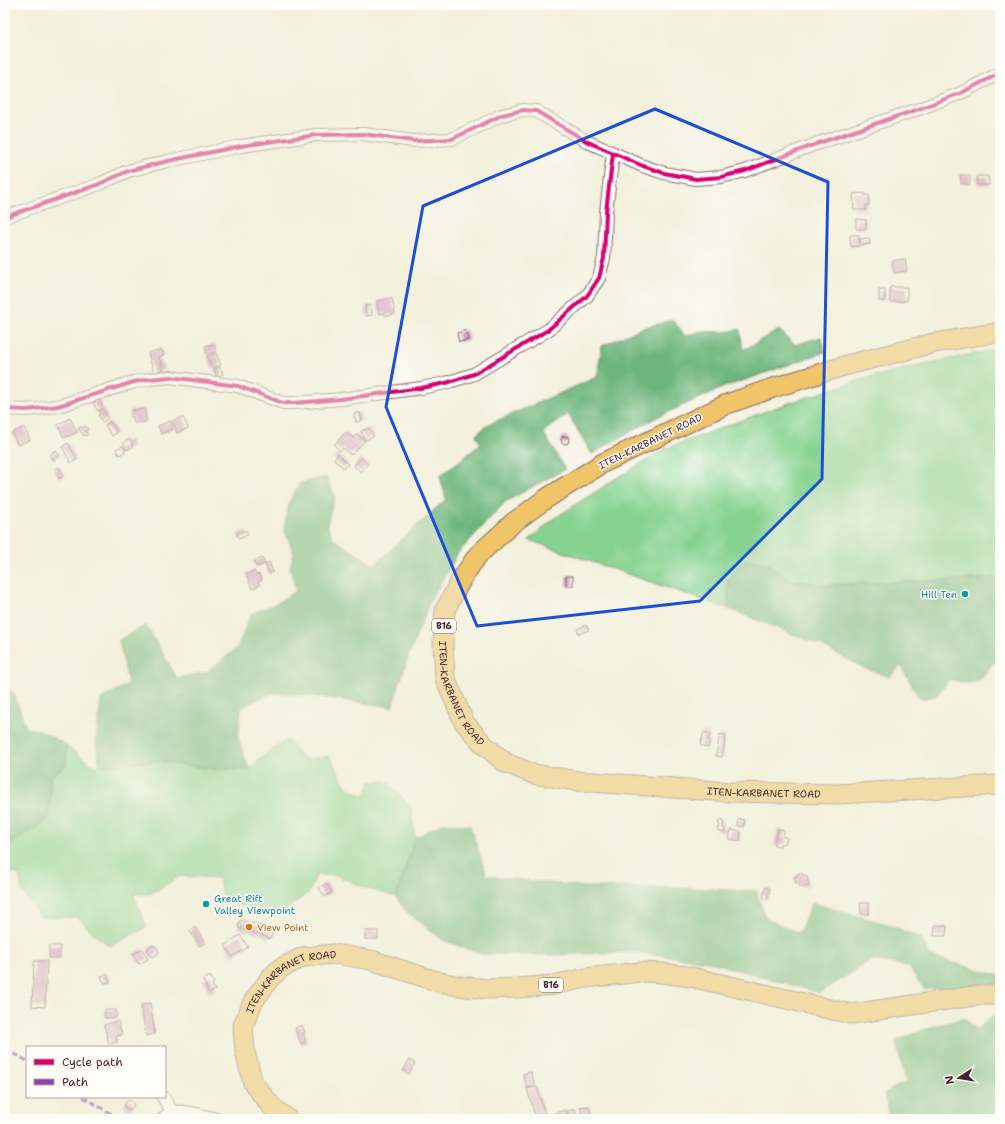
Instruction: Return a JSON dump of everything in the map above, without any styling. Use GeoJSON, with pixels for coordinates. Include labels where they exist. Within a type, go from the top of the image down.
{"type":"FeatureCollection","features":[{"type":"Feature","properties":{"kind":"main road","name":"ITEN-KARBANET ROAD"},"geometry":{"type":"LineString","coordinates":[[1000,332],[934,343],[847,364],[773,388],[727,404],[603,463],[547,498],[514,522],[477,556],[461,580],[445,610],[443,644],[445,678],[464,722],[484,745],[506,763],[533,774],[578,781],[730,792],[837,794],[1000,785]]}},
{"type":"Feature","properties":{"kind":"main road","name":"ITEN-KARBANET ROAD"},"geometry":{"type":"LineString","coordinates":[[288,1119],[271,1106],[254,1083],[245,1052],[243,1026],[253,1002],[270,978],[281,968],[303,957],[334,954],[371,960],[436,981],[458,986],[487,989],[539,986],[586,978],[641,972],[662,973],[691,977],[851,1014],[981,995],[1000,995]]}},
{"type":"Feature","properties":{"kind":"street"},"geometry":{"type":"LineString","coordinates":[[5,217],[97,185],[128,171],[168,161],[241,146],[316,135],[363,134],[413,142],[452,139],[502,115],[523,110],[536,111],[588,142],[612,153],[664,172],[696,179],[721,177],[745,171],[816,144],[916,110],[961,93],[1000,73]]}},
{"type":"Feature","properties":{"kind":"street"},"geometry":{"type":"LineString","coordinates":[[5,409],[27,410],[58,406],[134,382],[170,377],[238,386],[283,403],[295,403],[341,399],[421,388],[446,383],[474,374],[548,330],[587,296],[598,278],[604,258],[606,212],[612,153]]}},
{"type":"Feature","properties":{"kind":"street"},"geometry":{"type":"LineString","coordinates":[[164,1098],[173,1112]]}},
{"type":"Feature","properties":{"kind":"street"},"geometry":{"type":"LineString","coordinates":[[163,1119],[173,1112],[188,1111],[216,1119]]}},
{"type":"Feature","properties":{"kind":"highlighted area"},"geometry":{"type":"Polygon","coordinates":[[[655,109],[828,182],[822,479],[700,601],[477,626],[386,407],[423,206],[655,109]]]}},
{"type":"Feature","properties":{"kind":"green space"},"geometry":{"type":"Polygon","coordinates":[[[673,320],[685,336],[701,331],[725,332],[740,329],[743,350],[779,330],[795,345],[821,337],[825,352],[722,388],[655,418],[592,454],[568,414],[543,432],[565,469],[505,502],[458,553],[429,603],[407,660],[392,707],[305,695],[270,693],[241,708],[238,739],[249,769],[212,769],[157,761],[100,766],[96,742],[101,699],[128,684],[119,640],[146,625],[177,678],[207,672],[237,648],[251,614],[275,604],[296,591],[290,568],[294,553],[284,529],[289,502],[300,483],[326,477],[335,496],[327,525],[334,540],[374,565],[446,499],[440,476],[481,444],[476,435],[489,424],[597,377],[602,346],[642,328],[673,320]]]}},
{"type":"Feature","properties":{"kind":"green space"},"geometry":{"type":"Polygon","coordinates":[[[1000,348],[1000,578],[826,585],[788,580],[768,563],[727,579],[729,609],[529,540],[555,518],[667,448],[777,407],[870,377],[1000,348]]]}},
{"type":"Feature","properties":{"kind":"green space"},"geometry":{"type":"Polygon","coordinates":[[[744,560],[768,563],[788,580],[826,585],[1000,578],[1000,660],[992,663],[980,680],[964,683],[950,679],[936,696],[920,699],[901,665],[890,677],[864,668],[818,644],[729,609],[727,579],[744,560]]]}},
{"type":"Feature","properties":{"kind":"green space"},"geometry":{"type":"Polygon","coordinates":[[[5,690],[14,693],[26,728],[39,730],[66,745],[66,765],[50,777],[50,803],[48,819],[5,848],[5,690]]]}},
{"type":"Feature","properties":{"kind":"green space"},"geometry":{"type":"Polygon","coordinates":[[[287,740],[305,760],[329,756],[347,788],[364,796],[371,782],[386,781],[411,808],[415,838],[396,897],[363,887],[336,875],[316,875],[309,892],[279,915],[223,901],[219,878],[180,876],[150,894],[133,894],[147,927],[110,946],[93,933],[78,917],[41,917],[22,892],[20,875],[7,871],[5,874],[6,842],[48,819],[51,798],[50,777],[66,765],[66,745],[91,765],[101,766],[157,761],[212,769],[249,769],[265,755],[287,740]]]}},
{"type":"Feature","properties":{"kind":"green space"},"geometry":{"type":"Polygon","coordinates":[[[443,823],[470,826],[487,876],[586,887],[756,891],[766,919],[799,933],[812,903],[887,924],[921,938],[930,956],[1000,976],[1000,984],[924,989],[908,966],[871,960],[820,993],[707,961],[634,952],[555,955],[482,954],[443,940],[406,911],[396,897],[415,838],[443,823]]]}},
{"type":"Feature","properties":{"kind":"green space"},"geometry":{"type":"Polygon","coordinates":[[[5,848],[7,871],[5,874],[5,848]]]}},
{"type":"Feature","properties":{"kind":"green space"},"geometry":{"type":"Polygon","coordinates":[[[1000,1015],[1000,1119],[890,1119],[884,1093],[906,1082],[896,1041],[931,1027],[965,1018],[977,1030],[992,1016],[1000,1015]]]}},
{"type":"Feature","properties":{"kind":"building"},"geometry":{"type":"Polygon","coordinates":[[[960,175],[970,175],[970,184],[961,184],[960,175]]]}},
{"type":"Feature","properties":{"kind":"building"},"geometry":{"type":"Polygon","coordinates":[[[977,176],[988,176],[989,185],[977,185],[977,176]]]}},
{"type":"Feature","properties":{"kind":"building"},"geometry":{"type":"Polygon","coordinates":[[[865,193],[865,195],[869,195],[869,205],[866,205],[866,210],[854,210],[853,194],[865,193]]]}},
{"type":"Feature","properties":{"kind":"building"},"geometry":{"type":"Polygon","coordinates":[[[856,219],[866,220],[866,229],[856,229],[856,219]]]}},
{"type":"Feature","properties":{"kind":"building"},"geometry":{"type":"Polygon","coordinates":[[[850,235],[859,235],[859,246],[851,247],[850,235]]]}},
{"type":"Feature","properties":{"kind":"building"},"geometry":{"type":"Polygon","coordinates":[[[869,238],[870,244],[861,245],[860,239],[869,238]]]}},
{"type":"Feature","properties":{"kind":"building"},"geometry":{"type":"Polygon","coordinates":[[[905,259],[907,271],[894,273],[892,261],[905,259]]]}},
{"type":"Feature","properties":{"kind":"building"},"geometry":{"type":"Polygon","coordinates":[[[890,287],[907,287],[907,301],[890,302],[890,287]]]}},
{"type":"Feature","properties":{"kind":"building"},"geometry":{"type":"Polygon","coordinates":[[[879,290],[885,290],[885,301],[879,301],[879,290]]]}},
{"type":"Feature","properties":{"kind":"building"},"geometry":{"type":"Polygon","coordinates":[[[392,298],[395,314],[385,316],[385,313],[379,314],[377,301],[392,298]]]}},
{"type":"Feature","properties":{"kind":"building"},"geometry":{"type":"Polygon","coordinates":[[[371,305],[372,315],[366,316],[365,306],[371,305]]]}},
{"type":"Feature","properties":{"kind":"building"},"geometry":{"type":"Polygon","coordinates":[[[466,330],[469,340],[459,342],[457,333],[466,330]]]}},
{"type":"Feature","properties":{"kind":"building"},"geometry":{"type":"Polygon","coordinates":[[[214,344],[216,351],[207,354],[205,346],[214,344]]]}},
{"type":"Feature","properties":{"kind":"building"},"geometry":{"type":"Polygon","coordinates":[[[161,349],[164,355],[159,357],[164,369],[154,373],[148,353],[161,349]]]}},
{"type":"Feature","properties":{"kind":"building"},"geometry":{"type":"Polygon","coordinates":[[[216,353],[221,365],[212,368],[207,356],[216,353]]]}},
{"type":"Feature","properties":{"kind":"building"},"geometry":{"type":"Polygon","coordinates":[[[220,367],[223,374],[217,377],[214,369],[220,367]]]}},
{"type":"Feature","properties":{"kind":"building"},"geometry":{"type":"Polygon","coordinates":[[[99,399],[103,408],[98,411],[93,403],[99,399]]]}},
{"type":"Feature","properties":{"kind":"building"},"geometry":{"type":"Polygon","coordinates":[[[103,409],[108,418],[103,422],[98,415],[100,413],[99,411],[103,409]]]}},
{"type":"Feature","properties":{"kind":"building"},"geometry":{"type":"Polygon","coordinates":[[[145,409],[146,422],[134,423],[133,417],[131,417],[131,410],[145,409]]]}},
{"type":"Feature","properties":{"kind":"building"},"geometry":{"type":"Polygon","coordinates":[[[360,412],[362,420],[356,422],[354,414],[360,412]]]}},
{"type":"Feature","properties":{"kind":"building"},"geometry":{"type":"Polygon","coordinates":[[[183,417],[188,428],[177,433],[172,421],[183,417]]]}},
{"type":"Feature","properties":{"kind":"building"},"geometry":{"type":"Polygon","coordinates":[[[70,418],[77,432],[64,438],[58,425],[70,418]]]}},
{"type":"Feature","properties":{"kind":"building"},"geometry":{"type":"Polygon","coordinates":[[[170,421],[173,429],[161,434],[158,426],[170,421]]]}},
{"type":"Feature","properties":{"kind":"building"},"geometry":{"type":"Polygon","coordinates":[[[110,422],[117,432],[112,436],[105,425],[110,422]]]}},
{"type":"Feature","properties":{"kind":"building"},"geometry":{"type":"Polygon","coordinates":[[[81,426],[83,428],[85,426],[88,429],[85,431],[88,434],[84,436],[78,429],[81,426]]]}},
{"type":"Feature","properties":{"kind":"building"},"geometry":{"type":"Polygon","coordinates":[[[24,427],[30,440],[18,445],[12,433],[24,427]]]}},
{"type":"Feature","properties":{"kind":"building"},"geometry":{"type":"Polygon","coordinates":[[[369,428],[374,436],[365,440],[361,431],[369,428]]]}},
{"type":"Feature","properties":{"kind":"building"},"geometry":{"type":"Polygon","coordinates":[[[346,432],[353,438],[357,434],[365,441],[351,455],[343,448],[340,451],[334,445],[346,432]]]}},
{"type":"Feature","properties":{"kind":"building"},"geometry":{"type":"Polygon","coordinates":[[[563,436],[567,436],[569,440],[567,444],[563,444],[561,442],[561,438],[563,436]]]}},
{"type":"Feature","properties":{"kind":"building"},"geometry":{"type":"Polygon","coordinates":[[[130,439],[133,447],[126,450],[123,442],[130,439]]]}},
{"type":"Feature","properties":{"kind":"building"},"geometry":{"type":"Polygon","coordinates":[[[68,443],[77,459],[71,463],[62,447],[68,443]]]}},
{"type":"Feature","properties":{"kind":"building"},"geometry":{"type":"Polygon","coordinates":[[[123,446],[125,452],[119,455],[116,449],[123,446]]]}},
{"type":"Feature","properties":{"kind":"building"},"geometry":{"type":"Polygon","coordinates":[[[55,450],[60,455],[54,460],[50,455],[55,450]]]}},
{"type":"Feature","properties":{"kind":"building"},"geometry":{"type":"Polygon","coordinates":[[[338,454],[348,464],[344,468],[334,459],[338,454]]]}},
{"type":"Feature","properties":{"kind":"building"},"geometry":{"type":"Polygon","coordinates":[[[361,458],[368,464],[361,472],[354,466],[361,458]]]}},
{"type":"Feature","properties":{"kind":"building"},"geometry":{"type":"Polygon","coordinates":[[[59,467],[64,476],[59,479],[55,469],[59,467]]]}},
{"type":"Feature","properties":{"kind":"building"},"geometry":{"type":"Polygon","coordinates":[[[246,530],[248,535],[239,539],[237,534],[246,530]]]}},
{"type":"Feature","properties":{"kind":"building"},"geometry":{"type":"Polygon","coordinates":[[[262,558],[265,564],[256,567],[254,562],[262,558]]]}},
{"type":"Feature","properties":{"kind":"building"},"geometry":{"type":"Polygon","coordinates":[[[269,562],[273,572],[269,574],[265,564],[269,562]]]}},
{"type":"Feature","properties":{"kind":"building"},"geometry":{"type":"Polygon","coordinates":[[[254,571],[256,575],[259,574],[262,580],[258,582],[260,585],[252,589],[246,574],[254,571]]]}},
{"type":"Feature","properties":{"kind":"building"},"geometry":{"type":"Polygon","coordinates":[[[566,576],[573,576],[573,586],[566,586],[566,576]]]}},
{"type":"Feature","properties":{"kind":"building"},"geometry":{"type":"Polygon","coordinates":[[[586,625],[589,630],[579,634],[577,629],[586,625]]]}},
{"type":"Feature","properties":{"kind":"building"},"geometry":{"type":"Polygon","coordinates":[[[704,732],[710,734],[708,748],[700,745],[704,732]]]}},
{"type":"Feature","properties":{"kind":"building"},"geometry":{"type":"Polygon","coordinates":[[[720,734],[726,735],[722,757],[716,756],[720,734]]]}},
{"type":"Feature","properties":{"kind":"building"},"geometry":{"type":"Polygon","coordinates":[[[739,819],[745,820],[744,827],[738,826],[739,819]]]}},
{"type":"Feature","properties":{"kind":"building"},"geometry":{"type":"Polygon","coordinates":[[[720,820],[724,823],[724,833],[718,831],[720,824],[718,823],[720,820]]]}},
{"type":"Feature","properties":{"kind":"building"},"geometry":{"type":"Polygon","coordinates":[[[778,829],[784,831],[783,837],[787,838],[785,844],[781,843],[780,846],[774,845],[778,829]]]}},
{"type":"Feature","properties":{"kind":"building"},"geometry":{"type":"Polygon","coordinates":[[[731,830],[741,832],[740,841],[729,839],[731,830]]]}},
{"type":"Feature","properties":{"kind":"building"},"geometry":{"type":"Polygon","coordinates":[[[802,873],[803,876],[807,875],[809,886],[800,887],[800,884],[796,883],[794,877],[797,876],[797,874],[802,873]]]}},
{"type":"Feature","properties":{"kind":"building"},"geometry":{"type":"Polygon","coordinates":[[[326,883],[332,892],[325,897],[319,888],[326,883]]]}},
{"type":"Feature","properties":{"kind":"building"},"geometry":{"type":"Polygon","coordinates":[[[765,888],[770,888],[768,899],[763,898],[765,888]]]}},
{"type":"Feature","properties":{"kind":"building"},"geometry":{"type":"Polygon","coordinates":[[[860,903],[869,903],[869,914],[861,914],[860,903]]]}},
{"type":"Feature","properties":{"kind":"building","name":"View Point"},"geometry":{"type":"Polygon","coordinates":[[[240,920],[260,925],[257,934],[238,928],[240,920]]]}},
{"type":"Feature","properties":{"kind":"building"},"geometry":{"type":"Polygon","coordinates":[[[935,925],[947,926],[946,936],[934,936],[935,925]]]}},
{"type":"Feature","properties":{"kind":"building"},"geometry":{"type":"Polygon","coordinates":[[[195,927],[205,943],[199,946],[190,931],[195,927]]]}},
{"type":"Feature","properties":{"kind":"building"},"geometry":{"type":"Polygon","coordinates":[[[262,928],[273,932],[270,939],[259,934],[262,928]]]}},
{"type":"Feature","properties":{"kind":"building"},"geometry":{"type":"Polygon","coordinates":[[[365,931],[378,931],[378,939],[365,939],[365,931]]]}},
{"type":"Feature","properties":{"kind":"building"},"geometry":{"type":"Polygon","coordinates":[[[240,935],[248,947],[232,957],[225,945],[240,935]]]}},
{"type":"Feature","properties":{"kind":"building"},"geometry":{"type":"Polygon","coordinates":[[[49,946],[60,946],[60,958],[49,958],[49,946]]]}},
{"type":"Feature","properties":{"kind":"building"},"geometry":{"type":"Polygon","coordinates":[[[151,946],[155,946],[157,947],[157,955],[151,956],[148,953],[148,949],[151,946]]]}},
{"type":"Feature","properties":{"kind":"building"},"geometry":{"type":"Polygon","coordinates":[[[142,949],[148,959],[139,964],[133,954],[142,949]]]}},
{"type":"Feature","properties":{"kind":"building"},"geometry":{"type":"Polygon","coordinates":[[[34,961],[47,961],[45,1007],[32,1006],[34,961]]]}},
{"type":"Feature","properties":{"kind":"building"},"geometry":{"type":"Polygon","coordinates":[[[107,974],[110,982],[104,983],[101,976],[107,974]]]}},
{"type":"Feature","properties":{"kind":"building"},"geometry":{"type":"Polygon","coordinates":[[[210,976],[214,983],[212,984],[215,990],[209,993],[203,980],[210,976]]]}},
{"type":"Feature","properties":{"kind":"building"},"geometry":{"type":"Polygon","coordinates":[[[150,1003],[155,1034],[146,1036],[141,1005],[150,1003]]]}},
{"type":"Feature","properties":{"kind":"building"},"geometry":{"type":"Polygon","coordinates":[[[105,1010],[116,1010],[116,1018],[105,1018],[105,1010]]]}},
{"type":"Feature","properties":{"kind":"building"},"geometry":{"type":"Polygon","coordinates":[[[118,1021],[122,1035],[116,1036],[117,1042],[109,1044],[104,1025],[118,1021]]]}},
{"type":"Feature","properties":{"kind":"building"},"geometry":{"type":"Polygon","coordinates":[[[302,1025],[306,1042],[301,1044],[295,1028],[302,1025]]]}},
{"type":"Feature","properties":{"kind":"building"},"geometry":{"type":"Polygon","coordinates":[[[409,1060],[415,1063],[409,1074],[403,1071],[409,1060]]]}},
{"type":"Feature","properties":{"kind":"building"},"geometry":{"type":"Polygon","coordinates":[[[531,1072],[535,1085],[527,1088],[523,1074],[531,1072]]]}},
{"type":"Feature","properties":{"kind":"building"},"geometry":{"type":"Polygon","coordinates":[[[537,1087],[546,1118],[543,1119],[536,1119],[527,1089],[537,1087]]]}},
{"type":"Feature","properties":{"kind":"building"},"geometry":{"type":"Polygon","coordinates":[[[127,1101],[131,1101],[133,1105],[131,1109],[127,1109],[125,1107],[125,1103],[127,1101]]]}},
{"type":"Feature","properties":{"kind":"building"},"geometry":{"type":"Polygon","coordinates":[[[589,1106],[591,1114],[582,1115],[580,1107],[589,1106]]]}},
{"type":"Feature","properties":{"kind":"building"},"geometry":{"type":"Polygon","coordinates":[[[575,1109],[577,1117],[570,1118],[568,1111],[575,1109]]]}},
{"type":"Feature","properties":{"kind":"building"},"geometry":{"type":"Polygon","coordinates":[[[566,1110],[569,1119],[555,1119],[554,1113],[566,1110]]]}},
{"type":"Feature","properties":{"kind":"marked path"},"geometry":{"type":"LineString","coordinates":[[5,1051],[26,1060]]}},
{"type":"Feature","properties":{"kind":"marked path"},"geometry":{"type":"LineString","coordinates":[[85,1098],[120,1119]]}},
{"type":"Feature","properties":{"kind":"cycle path"},"geometry":{"type":"LineString","coordinates":[[5,217],[97,185],[128,171],[168,161],[241,146],[316,135],[363,134],[413,141],[452,139],[502,115],[523,110],[536,111],[588,142],[643,166],[664,173],[696,179],[721,177],[745,171],[816,144],[916,110],[961,93],[1000,73]]}},
{"type":"Feature","properties":{"kind":"cycle path"},"geometry":{"type":"LineString","coordinates":[[5,409],[27,410],[58,406],[134,382],[170,377],[238,386],[283,403],[295,403],[341,399],[421,388],[446,383],[474,374],[548,330],[587,296],[599,278],[604,258],[606,212],[613,153]]}},
{"type":"Feature","properties":{"kind":"place","name":"Hill Ten"},"geometry":{"type":"Point","coordinates":[965,594]}},
{"type":"Feature","properties":{"kind":"place","name":"Great Rift Valley Viewpoint"},"geometry":{"type":"Point","coordinates":[206,904]}},
{"type":"Feature","properties":{"kind":"place","name":"View Point"},"geometry":{"type":"Point","coordinates":[249,927]}}]}
